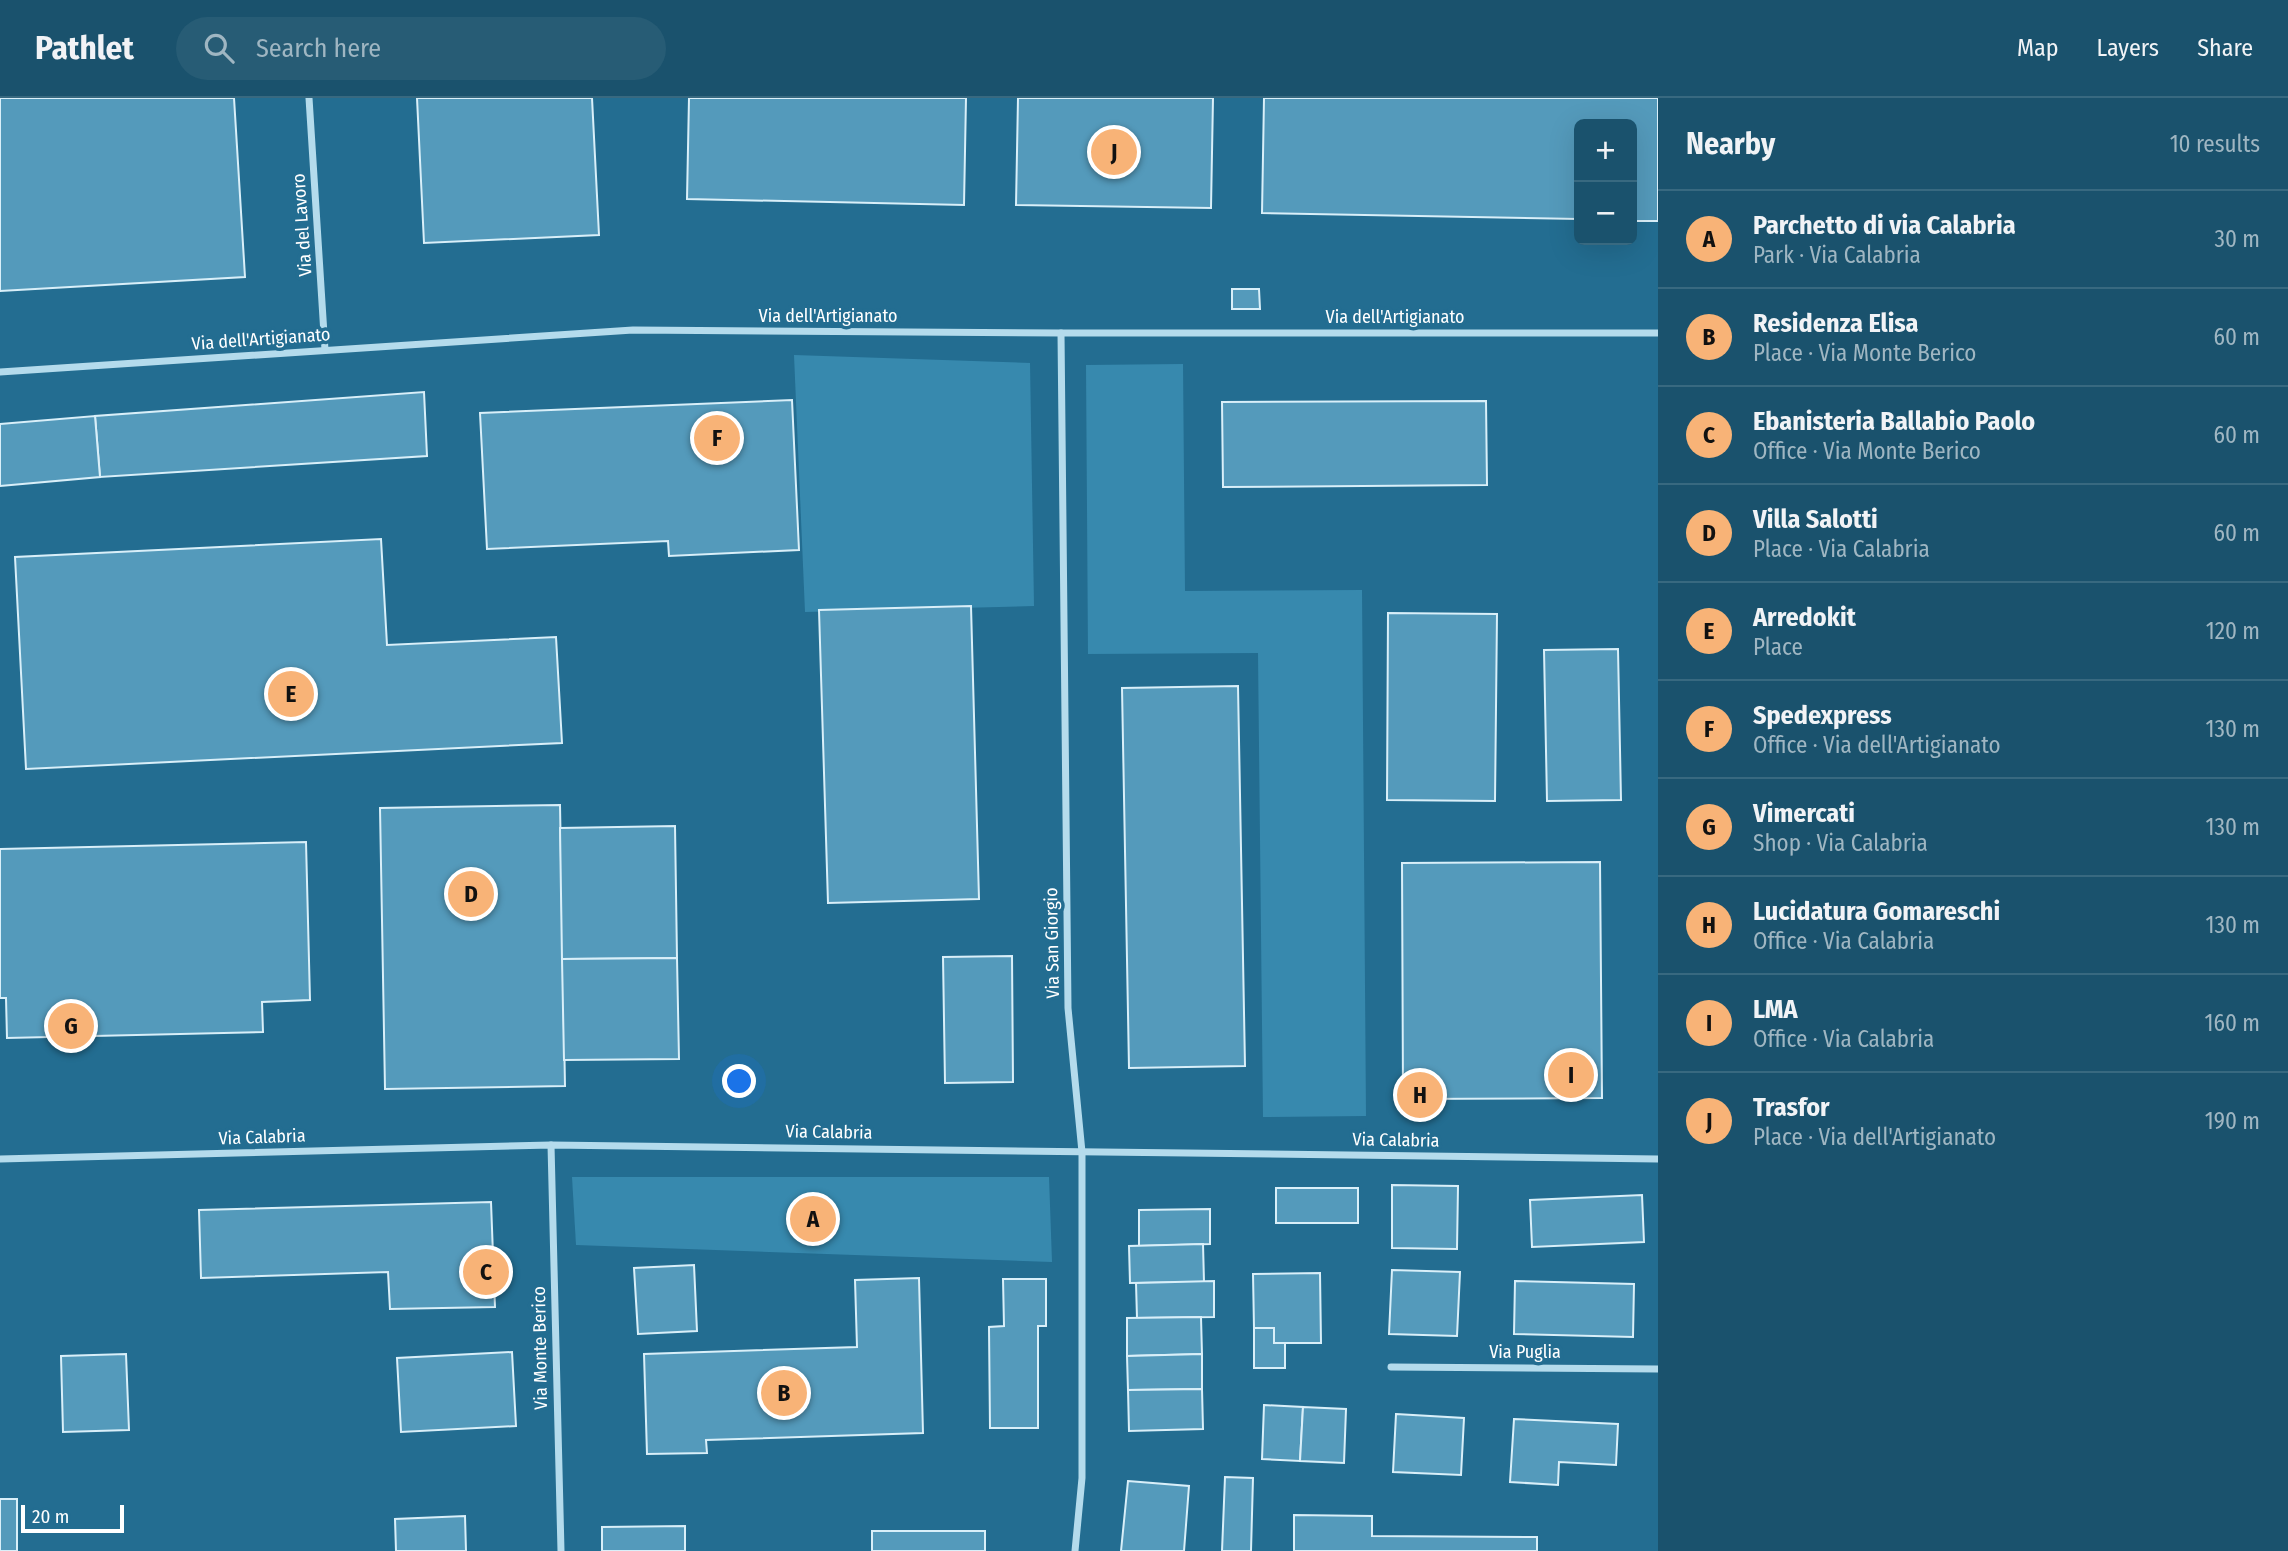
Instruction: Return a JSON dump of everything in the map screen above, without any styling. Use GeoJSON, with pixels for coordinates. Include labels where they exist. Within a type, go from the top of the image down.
{"type":"FeatureCollection","features":[{"type":"Feature","properties":{"kind":"street","name":"Via del Lavoro"},"geometry":{"type":"LineString","coordinates":[[309,98],[325,351]]}},
{"type":"Feature","properties":{"kind":"street","name":"Via dell'Artigianato"},"geometry":{"type":"LineString","coordinates":[[0,372],[633,330],[1061,334],[1658,333]]}},
{"type":"Feature","properties":{"kind":"street","name":"Via San Giorgio"},"geometry":{"type":"LineString","coordinates":[[1061,334],[1068,1009],[1082,1152],[1082,1478],[1075,1551]]}},
{"type":"Feature","properties":{"kind":"street","name":"Via Calabria"},"geometry":{"type":"LineString","coordinates":[[0,1159],[551,1145],[1658,1159]]}},
{"type":"Feature","properties":{"kind":"street","name":"Via Monte Berico"},"geometry":{"type":"LineString","coordinates":[[551,1145],[561,1551]]}},
{"type":"Feature","properties":{"kind":"street","name":"Via Puglia"},"geometry":{"type":"LineString","coordinates":[[1391,1367],[1658,1369]]}},
{"type":"Feature","properties":{"kind":"shaded area"},"geometry":{"type":"Polygon","coordinates":[[[794,355],[1030,363],[1034,606],[805,612],[794,355]]]}},
{"type":"Feature","properties":{"kind":"shaded area"},"geometry":{"type":"Polygon","coordinates":[[[1183,364],[1185,591],[1362,590],[1366,1116],[1263,1117],[1258,653],[1088,654],[1086,365],[1183,364]]]}},
{"type":"Feature","properties":{"kind":"shaded area"},"geometry":{"type":"Polygon","coordinates":[[[572,1177],[1049,1177],[1052,1262],[576,1245],[572,1177]]]}},
{"type":"Feature","properties":{"kind":"building"},"geometry":{"type":"Polygon","coordinates":[[[0,98],[234,98],[245,277],[0,291],[0,98]]]}},
{"type":"Feature","properties":{"kind":"building"},"geometry":{"type":"Polygon","coordinates":[[[417,98],[592,98],[599,235],[424,243],[417,98]]]}},
{"type":"Feature","properties":{"kind":"building"},"geometry":{"type":"Polygon","coordinates":[[[689,98],[966,98],[964,205],[687,199],[689,98]]]}},
{"type":"Feature","properties":{"kind":"building"},"geometry":{"type":"Polygon","coordinates":[[[1018,98],[1213,98],[1211,208],[1016,205],[1018,98]]]}},
{"type":"Feature","properties":{"kind":"building"},"geometry":{"type":"Polygon","coordinates":[[[1264,98],[1658,98],[1658,221],[1637,221],[1637,119],[1574,119],[1574,219],[1262,213],[1264,98]]]}},
{"type":"Feature","properties":{"kind":"building"},"geometry":{"type":"Polygon","coordinates":[[[1232,289],[1259,289],[1260,309],[1232,309],[1232,289]]]}},
{"type":"Feature","properties":{"kind":"building"},"geometry":{"type":"Polygon","coordinates":[[[424,392],[427,456],[100,477],[95,416],[424,392]]]}},
{"type":"Feature","properties":{"kind":"building"},"geometry":{"type":"Polygon","coordinates":[[[792,400],[799,550],[669,556],[668,541],[487,549],[480,413],[792,400]]]}},
{"type":"Feature","properties":{"kind":"building"},"geometry":{"type":"Polygon","coordinates":[[[1486,401],[1487,485],[1223,487],[1222,402],[1486,401]]]}},
{"type":"Feature","properties":{"kind":"building"},"geometry":{"type":"Polygon","coordinates":[[[95,416],[100,477],[0,486],[0,424],[95,416]]]}},
{"type":"Feature","properties":{"kind":"building"},"geometry":{"type":"Polygon","coordinates":[[[381,539],[387,645],[556,637],[562,743],[26,769],[15,557],[381,539]]]}},
{"type":"Feature","properties":{"kind":"building"},"geometry":{"type":"Polygon","coordinates":[[[971,606],[979,899],[828,903],[819,610],[971,606]]]}},
{"type":"Feature","properties":{"kind":"building"},"geometry":{"type":"Polygon","coordinates":[[[1388,613],[1497,614],[1495,801],[1387,800],[1388,613]]]}},
{"type":"Feature","properties":{"kind":"building"},"geometry":{"type":"Polygon","coordinates":[[[1618,649],[1621,800],[1547,801],[1544,650],[1618,649]]]}},
{"type":"Feature","properties":{"kind":"building"},"geometry":{"type":"Polygon","coordinates":[[[1238,686],[1245,1066],[1129,1068],[1122,688],[1238,686]]]}},
{"type":"Feature","properties":{"kind":"building"},"geometry":{"type":"Polygon","coordinates":[[[560,805],[565,1086],[385,1089],[380,808],[560,805]]]}},
{"type":"Feature","properties":{"kind":"building"},"geometry":{"type":"Polygon","coordinates":[[[675,826],[677,958],[562,959],[560,828],[675,826]]]}},
{"type":"Feature","properties":{"kind":"building"},"geometry":{"type":"Polygon","coordinates":[[[306,842],[310,1000],[262,1002],[263,1032],[7,1038],[6,998],[0,998],[0,849],[306,842]]]}},
{"type":"Feature","properties":{"kind":"building"},"geometry":{"type":"Polygon","coordinates":[[[1600,862],[1602,1098],[1403,1099],[1402,863],[1600,862]]]}},
{"type":"Feature","properties":{"kind":"building"},"geometry":{"type":"Polygon","coordinates":[[[1012,956],[1013,1082],[945,1083],[943,957],[1012,956]]]}},
{"type":"Feature","properties":{"kind":"building"},"geometry":{"type":"Polygon","coordinates":[[[677,958],[679,1059],[564,1060],[562,959],[677,958]]]}},
{"type":"Feature","properties":{"kind":"building"},"geometry":{"type":"Polygon","coordinates":[[[1392,1185],[1458,1186],[1457,1249],[1392,1248],[1392,1185]]]}},
{"type":"Feature","properties":{"kind":"building"},"geometry":{"type":"Polygon","coordinates":[[[1276,1188],[1358,1188],[1358,1223],[1276,1223],[1276,1188]]]}},
{"type":"Feature","properties":{"kind":"building"},"geometry":{"type":"Polygon","coordinates":[[[1642,1195],[1644,1242],[1532,1247],[1530,1200],[1642,1195]]]}},
{"type":"Feature","properties":{"kind":"building"},"geometry":{"type":"Polygon","coordinates":[[[491,1202],[495,1307],[390,1309],[388,1272],[201,1278],[199,1210],[491,1202]]]}},
{"type":"Feature","properties":{"kind":"building"},"geometry":{"type":"Polygon","coordinates":[[[1210,1209],[1210,1244],[1139,1246],[1139,1210],[1210,1209]]]}},
{"type":"Feature","properties":{"kind":"building"},"geometry":{"type":"Polygon","coordinates":[[[1203,1244],[1204,1282],[1130,1283],[1129,1246],[1203,1244]]]}},
{"type":"Feature","properties":{"kind":"building"},"geometry":{"type":"Polygon","coordinates":[[[694,1265],[697,1331],[638,1334],[634,1268],[694,1265]]]}},
{"type":"Feature","properties":{"kind":"building"},"geometry":{"type":"Polygon","coordinates":[[[1392,1270],[1460,1272],[1457,1336],[1389,1334],[1392,1270]]]}},
{"type":"Feature","properties":{"kind":"building"},"geometry":{"type":"Polygon","coordinates":[[[1320,1273],[1321,1343],[1274,1343],[1274,1328],[1254,1328],[1253,1274],[1320,1273]]]}},
{"type":"Feature","properties":{"kind":"building"},"geometry":{"type":"Polygon","coordinates":[[[919,1278],[923,1433],[706,1440],[707,1453],[647,1454],[644,1354],[857,1347],[855,1280],[919,1278]]]}},
{"type":"Feature","properties":{"kind":"building"},"geometry":{"type":"Polygon","coordinates":[[[1003,1279],[1046,1279],[1046,1326],[1038,1326],[1038,1428],[990,1428],[989,1327],[1004,1326],[1003,1279]]]}},
{"type":"Feature","properties":{"kind":"building"},"geometry":{"type":"Polygon","coordinates":[[[1214,1281],[1214,1317],[1137,1318],[1136,1283],[1214,1281]]]}},
{"type":"Feature","properties":{"kind":"building"},"geometry":{"type":"Polygon","coordinates":[[[1515,1281],[1634,1284],[1633,1337],[1514,1334],[1515,1281]]]}},
{"type":"Feature","properties":{"kind":"building"},"geometry":{"type":"Polygon","coordinates":[[[1201,1317],[1202,1354],[1127,1356],[1127,1318],[1201,1317]]]}},
{"type":"Feature","properties":{"kind":"building"},"geometry":{"type":"Polygon","coordinates":[[[1254,1328],[1274,1328],[1274,1343],[1285,1343],[1285,1368],[1254,1368],[1254,1328]]]}},
{"type":"Feature","properties":{"kind":"building"},"geometry":{"type":"Polygon","coordinates":[[[512,1352],[516,1426],[401,1432],[397,1358],[512,1352]]]}},
{"type":"Feature","properties":{"kind":"building"},"geometry":{"type":"Polygon","coordinates":[[[126,1354],[129,1430],[63,1432],[61,1356],[126,1354]]]}},
{"type":"Feature","properties":{"kind":"building"},"geometry":{"type":"Polygon","coordinates":[[[1202,1354],[1202,1389],[1128,1390],[1127,1356],[1202,1354]]]}},
{"type":"Feature","properties":{"kind":"building"},"geometry":{"type":"Polygon","coordinates":[[[1202,1389],[1203,1429],[1129,1431],[1128,1390],[1202,1389]]]}},
{"type":"Feature","properties":{"kind":"building"},"geometry":{"type":"Polygon","coordinates":[[[1264,1405],[1303,1407],[1300,1461],[1262,1459],[1264,1405]]]}},
{"type":"Feature","properties":{"kind":"building"},"geometry":{"type":"Polygon","coordinates":[[[1303,1407],[1346,1409],[1344,1463],[1300,1461],[1303,1407]]]}},
{"type":"Feature","properties":{"kind":"building"},"geometry":{"type":"Polygon","coordinates":[[[1396,1414],[1464,1418],[1461,1475],[1393,1472],[1396,1414]]]}},
{"type":"Feature","properties":{"kind":"building"},"geometry":{"type":"Polygon","coordinates":[[[1514,1419],[1618,1424],[1616,1465],[1559,1462],[1558,1485],[1510,1482],[1514,1419]]]}},
{"type":"Feature","properties":{"kind":"building"},"geometry":{"type":"Polygon","coordinates":[[[1225,1477],[1253,1478],[1251,1551],[1222,1551],[1225,1477]]]}},
{"type":"Feature","properties":{"kind":"building"},"geometry":{"type":"Polygon","coordinates":[[[1128,1481],[1189,1486],[1184,1551],[1121,1551],[1128,1481]]]}},
{"type":"Feature","properties":{"kind":"building"},"geometry":{"type":"Polygon","coordinates":[[[0,1499],[17,1499],[17,1551],[0,1551],[0,1499]]]}},
{"type":"Feature","properties":{"kind":"building"},"geometry":{"type":"Polygon","coordinates":[[[1294,1515],[1372,1516],[1372,1536],[1537,1537],[1537,1551],[1294,1551],[1294,1515]]]}},
{"type":"Feature","properties":{"kind":"building"},"geometry":{"type":"Polygon","coordinates":[[[465,1516],[466,1551],[396,1551],[395,1519],[465,1516]]]}},
{"type":"Feature","properties":{"kind":"building"},"geometry":{"type":"Polygon","coordinates":[[[685,1526],[685,1551],[602,1551],[602,1527],[685,1526]]]}},
{"type":"Feature","properties":{"kind":"building"},"geometry":{"type":"Polygon","coordinates":[[[872,1531],[985,1531],[985,1551],[872,1551],[872,1531]]]}},
{"type":"Feature","properties":{"kind":"place","name":"Trasfor"},"geometry":{"type":"Point","coordinates":[1114,152]}},
{"type":"Feature","properties":{"kind":"place","name":"Spedexpress"},"geometry":{"type":"Point","coordinates":[717,438]}},
{"type":"Feature","properties":{"kind":"place","name":"Arredokit"},"geometry":{"type":"Point","coordinates":[291,694]}},
{"type":"Feature","properties":{"kind":"place","name":"Villa Salotti"},"geometry":{"type":"Point","coordinates":[471,894]}},
{"type":"Feature","properties":{"kind":"place","name":"Vimercati"},"geometry":{"type":"Point","coordinates":[71,1026]}},
{"type":"Feature","properties":{"kind":"place","name":"LMA"},"geometry":{"type":"Point","coordinates":[1571,1075]}},
{"type":"Feature","properties":{"kind":"place","name":"Lucidatura Gomareschi"},"geometry":{"type":"Point","coordinates":[1420,1095]}},
{"type":"Feature","properties":{"kind":"place","name":"Parchetto di via Calabria"},"geometry":{"type":"Point","coordinates":[813,1219]}},
{"type":"Feature","properties":{"kind":"place","name":"Ebanisteria Ballabio Paolo"},"geometry":{"type":"Point","coordinates":[486,1272]}},
{"type":"Feature","properties":{"kind":"place","name":"Residenza Elisa"},"geometry":{"type":"Point","coordinates":[784,1393]}}]}
